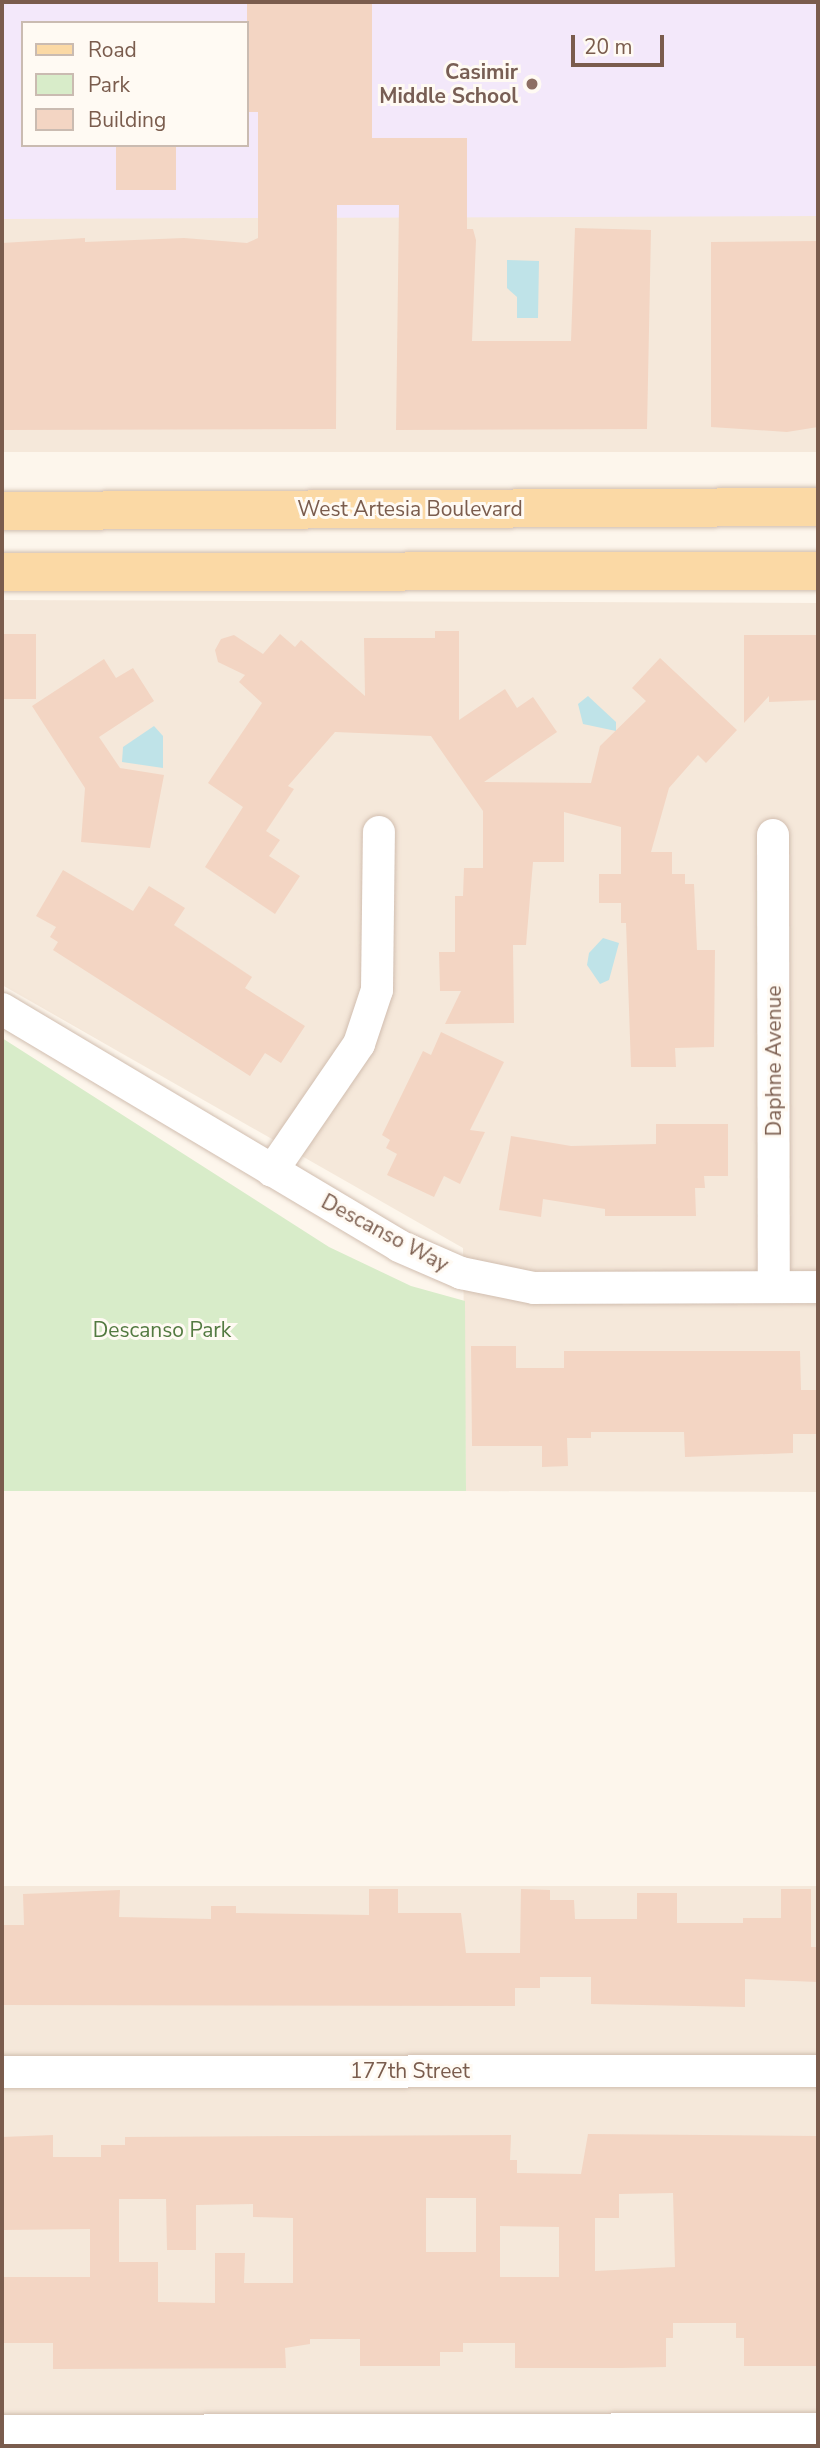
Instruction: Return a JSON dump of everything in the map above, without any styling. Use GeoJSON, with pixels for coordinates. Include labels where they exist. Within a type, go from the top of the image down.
{"type":"FeatureCollection","features":[{"type":"Feature","properties":{"kind":"main road","name":"West Artesia Boulevard"},"geometry":{"type":"LineString","coordinates":[[2,511],[818,507]]}},
{"type":"Feature","properties":{"kind":"main road"},"geometry":{"type":"LineString","coordinates":[[2,572],[818,571]]}},
{"type":"Feature","properties":{"kind":"street"},"geometry":{"type":"LineString","coordinates":[[272,1171],[359,1044],[377,990],[379,832]]}},
{"type":"Feature","properties":{"kind":"street","name":"Daphne Avenue"},"geometry":{"type":"LineString","coordinates":[[773,835],[774,1287]]}},
{"type":"Feature","properties":{"kind":"street","name":"Descanso Way"},"geometry":{"type":"LineString","coordinates":[[2,1009],[400,1246],[461,1273],[534,1288],[818,1287]]}},
{"type":"Feature","properties":{"kind":"street","name":"177th Street"},"geometry":{"type":"LineString","coordinates":[[2,2072],[818,2071]]}},
{"type":"Feature","properties":{"kind":"street"},"geometry":{"type":"LineString","coordinates":[[2,2431],[818,2430]]}},
{"type":"Feature","properties":{"kind":"shaded area","name":"Casimir Middle School"},"geometry":{"type":"Polygon","coordinates":[[[2,2],[818,2],[818,216],[2,219],[2,2]]]}},
{"type":"Feature","properties":{"kind":"shaded area"},"geometry":{"type":"Polygon","coordinates":[[[2,216],[818,216],[818,452],[2,452],[2,216]]]}},
{"type":"Feature","properties":{"kind":"shaded area"},"geometry":{"type":"Polygon","coordinates":[[[2,600],[818,603],[818,1492],[466,1491],[463,1248],[2,985],[2,600]]]}},
{"type":"Feature","properties":{"kind":"shaded area"},"geometry":{"type":"Polygon","coordinates":[[[2,1886],[818,1886],[818,2446],[2,2446],[2,1886]]]}},
{"type":"Feature","properties":{"kind":"green space","name":"Descanso Park"},"geometry":{"type":"Polygon","coordinates":[[[2,1038],[329,1247],[411,1286],[465,1301],[466,1491],[2,1491],[2,1038]]]}},
{"type":"Feature","properties":{"kind":"water"},"geometry":{"type":"Polygon","coordinates":[[[507,260],[539,261],[538,318],[517,318],[517,297],[507,288],[507,260]]]}},
{"type":"Feature","properties":{"kind":"water"},"geometry":{"type":"Polygon","coordinates":[[[588,696],[616,722],[616,731],[583,724],[578,704],[588,696]]]}},
{"type":"Feature","properties":{"kind":"water"},"geometry":{"type":"Polygon","coordinates":[[[154,726],[163,736],[163,768],[122,762],[123,747],[154,726]]]}},
{"type":"Feature","properties":{"kind":"water"},"geometry":{"type":"Polygon","coordinates":[[[603,938],[619,943],[609,980],[600,984],[587,965],[589,953],[603,938]]]}},
{"type":"Feature","properties":{"kind":"building"},"geometry":{"type":"Polygon","coordinates":[[[247,2],[372,2],[372,138],[467,138],[467,229],[473,229],[476,240],[472,341],[571,341],[575,228],[651,230],[647,429],[396,430],[399,205],[337,205],[336,429],[2,430],[2,243],[85,238],[85,242],[184,238],[247,243],[258,238],[258,112],[248,112],[247,2]]]}},
{"type":"Feature","properties":{"kind":"building"},"geometry":{"type":"Polygon","coordinates":[[[116,147],[176,147],[176,190],[116,190],[116,147]]]}},
{"type":"Feature","properties":{"kind":"building"},"geometry":{"type":"Polygon","coordinates":[[[818,241],[818,427],[787,432],[711,427],[711,242],[818,241]]]}},
{"type":"Feature","properties":{"kind":"building"},"geometry":{"type":"Polygon","coordinates":[[[435,631],[459,631],[459,720],[505,689],[517,708],[533,697],[557,732],[484,782],[591,783],[600,746],[646,701],[632,688],[660,658],[737,730],[706,763],[698,755],[669,788],[651,852],[672,852],[672,874],[685,874],[685,884],[694,884],[697,950],[715,950],[714,1047],[675,1048],[676,1067],[631,1067],[626,923],[621,923],[621,903],[599,903],[599,874],[621,874],[621,827],[564,812],[564,862],[533,862],[526,945],[513,945],[514,1023],[445,1024],[461,991],[440,991],[439,952],[455,952],[455,896],[463,896],[464,868],[483,868],[483,811],[431,736],[335,732],[288,786],[294,789],[266,831],[280,840],[269,856],[300,876],[275,914],[205,867],[243,807],[208,783],[262,703],[239,682],[245,675],[218,662],[215,650],[221,639],[234,635],[263,654],[280,634],[295,647],[301,640],[365,696],[364,638],[435,638],[435,631]]]}},
{"type":"Feature","properties":{"kind":"building"},"geometry":{"type":"Polygon","coordinates":[[[2,634],[36,634],[36,699],[2,699],[2,634]]]}},
{"type":"Feature","properties":{"kind":"building"},"geometry":{"type":"Polygon","coordinates":[[[744,635],[818,635],[818,700],[769,702],[769,696],[744,723],[744,635]]]}},
{"type":"Feature","properties":{"kind":"building"},"geometry":{"type":"Polygon","coordinates":[[[104,659],[116,678],[133,668],[154,701],[99,737],[120,768],[164,775],[150,848],[81,842],[85,788],[32,706],[104,659]]]}},
{"type":"Feature","properties":{"kind":"building"},"geometry":{"type":"Polygon","coordinates":[[[63,870],[133,911],[149,886],[185,908],[174,925],[252,977],[245,988],[305,1026],[281,1063],[265,1053],[250,1076],[53,950],[58,942],[50,937],[56,927],[36,916],[63,870]]]}},
{"type":"Feature","properties":{"kind":"building"},"geometry":{"type":"Polygon","coordinates":[[[441,1032],[504,1062],[470,1130],[485,1132],[460,1184],[444,1176],[434,1197],[387,1175],[397,1154],[386,1148],[390,1140],[382,1135],[423,1051],[431,1055],[441,1032]]]}},
{"type":"Feature","properties":{"kind":"building"},"geometry":{"type":"Polygon","coordinates":[[[656,1124],[728,1124],[728,1176],[704,1176],[705,1188],[695,1188],[696,1216],[605,1216],[605,1209],[543,1199],[541,1217],[499,1210],[511,1136],[571,1146],[656,1144],[656,1124]]]}},
{"type":"Feature","properties":{"kind":"building"},"geometry":{"type":"Polygon","coordinates":[[[471,1346],[516,1346],[516,1368],[564,1368],[564,1351],[800,1351],[801,1390],[818,1390],[818,1434],[793,1434],[793,1453],[685,1457],[684,1432],[591,1432],[591,1438],[567,1438],[568,1466],[542,1467],[542,1446],[472,1446],[471,1346]]]}},
{"type":"Feature","properties":{"kind":"building"},"geometry":{"type":"Polygon","coordinates":[[[369,1889],[398,1889],[398,1913],[461,1913],[466,1953],[520,1953],[521,1889],[550,1890],[550,1900],[574,1900],[575,1919],[637,1919],[637,1893],[677,1893],[677,1923],[743,1923],[743,1918],[781,1918],[781,1889],[811,1889],[811,1947],[818,1947],[818,1982],[745,1979],[745,2007],[591,2004],[591,1977],[540,1977],[540,1988],[515,1988],[515,2006],[2,2005],[2,1925],[24,1925],[23,1894],[120,1890],[119,1917],[211,1919],[211,1906],[236,1906],[236,1913],[369,1915],[369,1889]]]}},
{"type":"Feature","properties":{"kind":"building"},"geometry":{"type":"Polygon","coordinates":[[[588,2134],[818,2136],[818,2366],[744,2366],[744,2338],[736,2338],[736,2323],[673,2323],[673,2338],[666,2338],[666,2367],[515,2368],[515,2343],[463,2343],[463,2352],[440,2352],[440,2366],[360,2366],[360,2339],[310,2339],[310,2344],[285,2348],[286,2368],[53,2369],[53,2343],[2,2343],[2,2277],[90,2277],[90,2229],[2,2230],[2,2137],[53,2135],[53,2157],[101,2157],[101,2145],[125,2145],[125,2137],[511,2135],[510,2160],[517,2160],[517,2173],[581,2174],[588,2134]],[[673,2193],[619,2194],[619,2218],[595,2218],[595,2271],[675,2267],[673,2193]],[[426,2198],[426,2252],[476,2252],[476,2198],[426,2198]],[[119,2199],[119,2262],[158,2262],[158,2302],[215,2303],[215,2253],[245,2253],[244,2283],[293,2283],[293,2218],[253,2217],[253,2204],[196,2205],[196,2250],[167,2250],[166,2199],[119,2199]],[[500,2226],[500,2277],[559,2277],[559,2227],[500,2226]]]}},
{"type":"Feature","properties":{"kind":"place","name":"Casimir Middle School"},"geometry":{"type":"Point","coordinates":[532,84]}}]}
